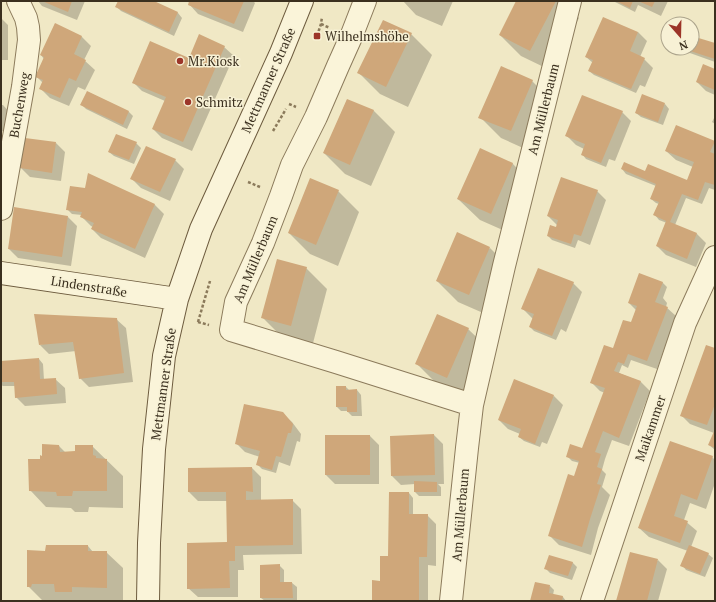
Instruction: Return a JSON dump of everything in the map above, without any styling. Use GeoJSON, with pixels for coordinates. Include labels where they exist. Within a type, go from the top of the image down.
{"type":"FeatureCollection","features":[{"type":"Feature","properties":{"kind":"street","name":"Buchenweg"},"geometry":{"type":"LineString","coordinates":[[1,209],[24,79],[29,40],[26,18],[18,1]]}},
{"type":"Feature","properties":{"kind":"street","name":"Mettmanner Straße"},"geometry":{"type":"LineString","coordinates":[[148,601],[149,543],[154,449],[164,356],[175,307],[201,229],[271,74],[302,1]]}},
{"type":"Feature","properties":{"kind":"street","name":"Am Müllerbaum"},"geometry":{"type":"LineString","coordinates":[[231,330],[236,302],[263,243],[292,165],[316,117],[365,1]]}},
{"type":"Feature","properties":{"kind":"street","name":"Am Müllerbaum"},"geometry":{"type":"LineString","coordinates":[[452,601],[472,405],[504,266],[570,1]]}},
{"type":"Feature","properties":{"kind":"street","name":"Maikammer"},"geometry":{"type":"LineString","coordinates":[[592,601],[685,323],[715,257]]}},
{"type":"Feature","properties":{"kind":"street","name":"Lindenstraße"},"geometry":{"type":"LineString","coordinates":[[1,273],[175,307]]}},
{"type":"Feature","properties":{"kind":"street"},"geometry":{"type":"LineString","coordinates":[[231,330],[472,405]]}},
{"type":"Feature","properties":{"kind":"path"},"geometry":{"type":"LineString","coordinates":[[271,135],[286,109]]}},
{"type":"Feature","properties":{"kind":"path"},"geometry":{"type":"LineString","coordinates":[[198,322],[210,280]]}},
{"type":"Feature","properties":{"kind":"path"},"geometry":{"type":"LineString","coordinates":[[175,307],[198,322],[231,330]]}},
{"type":"Feature","properties":{"kind":"building"},"geometry":{"type":"Polygon","coordinates":[[[42,1],[72,1],[68,12],[42,1]]]}},
{"type":"Feature","properties":{"kind":"building"},"geometry":{"type":"Polygon","coordinates":[[[118,1],[154,1],[178,12],[169,32],[115,7],[118,1]]]}},
{"type":"Feature","properties":{"kind":"building"},"geometry":{"type":"Polygon","coordinates":[[[189,1],[244,1],[234,24],[188,5],[189,1]]]}},
{"type":"Feature","properties":{"kind":"building"},"geometry":{"type":"Polygon","coordinates":[[[516,1],[556,1],[530,51],[499,35],[516,1]]]}},
{"type":"Feature","properties":{"kind":"building"},"geometry":{"type":"Polygon","coordinates":[[[616,1],[633,1],[630,8],[616,1]]]}},
{"type":"Feature","properties":{"kind":"building"},"geometry":{"type":"Polygon","coordinates":[[[638,1],[655,1],[652,7],[638,1]]]}},
{"type":"Feature","properties":{"kind":"building"},"geometry":{"type":"Polygon","coordinates":[[[603,17],[638,32],[630,51],[645,58],[631,89],[588,71],[593,60],[585,57],[603,17]]]}},
{"type":"Feature","properties":{"kind":"building"},"geometry":{"type":"Polygon","coordinates":[[[383,20],[412,33],[386,87],[357,73],[383,20]]]}},
{"type":"Feature","properties":{"kind":"building"},"geometry":{"type":"Polygon","coordinates":[[[55,23],[82,36],[74,54],[86,60],[76,81],[69,78],[60,98],[39,89],[43,80],[35,77],[44,57],[40,55],[55,23]]]}},
{"type":"Feature","properties":{"kind":"building"},"geometry":{"type":"Polygon","coordinates":[[[199,34],[225,46],[183,142],[152,129],[166,97],[132,83],[150,41],[189,58],[199,34]]]}},
{"type":"Feature","properties":{"kind":"building"},"geometry":{"type":"Polygon","coordinates":[[[700,38],[715,43],[715,59],[700,54],[700,38]]]}},
{"type":"Feature","properties":{"kind":"building"},"geometry":{"type":"Polygon","coordinates":[[[703,64],[715,69],[715,90],[696,82],[703,64]]]}},
{"type":"Feature","properties":{"kind":"building"},"geometry":{"type":"Polygon","coordinates":[[[501,66],[533,80],[511,131],[478,118],[501,66]]]}},
{"type":"Feature","properties":{"kind":"building"},"geometry":{"type":"Polygon","coordinates":[[[87,91],[129,111],[123,125],[80,105],[87,91]]]}},
{"type":"Feature","properties":{"kind":"building"},"geometry":{"type":"Polygon","coordinates":[[[642,94],[665,103],[658,122],[635,113],[642,94]]]}},
{"type":"Feature","properties":{"kind":"building"},"geometry":{"type":"Polygon","coordinates":[[[582,95],[623,111],[601,163],[581,155],[585,144],[565,136],[582,95]]]}},
{"type":"Feature","properties":{"kind":"building"},"geometry":{"type":"Polygon","coordinates":[[[347,99],[374,110],[350,165],[323,153],[347,99]]]}},
{"type":"Feature","properties":{"kind":"building"},"geometry":{"type":"Polygon","coordinates":[[[676,125],[715,141],[710,152],[715,154],[715,185],[705,182],[698,200],[682,194],[670,222],[697,233],[687,259],[656,246],[666,221],[653,215],[659,202],[650,199],[656,184],[621,169],[624,162],[645,171],[648,164],[687,180],[694,162],[665,151],[676,125]]]}},
{"type":"Feature","properties":{"kind":"building"},"geometry":{"type":"Polygon","coordinates":[[[116,134],[137,142],[129,160],[108,152],[116,134]]]}},
{"type":"Feature","properties":{"kind":"building"},"geometry":{"type":"Polygon","coordinates":[[[25,138],[56,142],[52,173],[20,168],[25,138]]]}},
{"type":"Feature","properties":{"kind":"building"},"geometry":{"type":"Polygon","coordinates":[[[146,146],[176,159],[160,192],[130,179],[146,146]]]}},
{"type":"Feature","properties":{"kind":"building"},"geometry":{"type":"Polygon","coordinates":[[[480,148],[513,163],[491,214],[457,199],[480,148]]]}},
{"type":"Feature","properties":{"kind":"building"},"geometry":{"type":"Polygon","coordinates":[[[88,173],[155,204],[135,249],[91,229],[94,223],[80,217],[82,212],[66,210],[70,186],[85,188],[88,173]]]}},
{"type":"Feature","properties":{"kind":"building"},"geometry":{"type":"Polygon","coordinates":[[[561,177],[598,190],[581,236],[574,234],[571,244],[547,236],[550,225],[556,227],[558,220],[547,216],[561,177]]]}},
{"type":"Feature","properties":{"kind":"building"},"geometry":{"type":"Polygon","coordinates":[[[310,178],[339,190],[316,245],[288,233],[310,178]]]}},
{"type":"Feature","properties":{"kind":"building"},"geometry":{"type":"Polygon","coordinates":[[[14,207],[68,216],[62,257],[8,249],[14,207]]]}},
{"type":"Feature","properties":{"kind":"building"},"geometry":{"type":"Polygon","coordinates":[[[457,232],[490,247],[469,295],[436,281],[457,232]]]}},
{"type":"Feature","properties":{"kind":"building"},"geometry":{"type":"Polygon","coordinates":[[[277,259],[307,267],[291,326],[261,318],[277,259]]]}},
{"type":"Feature","properties":{"kind":"building"},"geometry":{"type":"Polygon","coordinates":[[[538,268],[574,282],[552,336],[529,327],[534,314],[521,309],[538,268]]]}},
{"type":"Feature","properties":{"kind":"building"},"geometry":{"type":"Polygon","coordinates":[[[639,273],[663,282],[655,302],[668,307],[647,361],[628,354],[624,364],[618,362],[614,371],[641,381],[619,438],[603,431],[595,452],[601,454],[597,467],[602,469],[597,484],[601,485],[582,547],[548,536],[568,474],[574,476],[579,461],[566,457],[570,444],[582,448],[605,388],[590,383],[604,345],[613,348],[623,320],[631,322],[637,306],[628,303],[639,273]]]}},
{"type":"Feature","properties":{"kind":"building"},"geometry":{"type":"Polygon","coordinates":[[[34,314],[117,318],[124,373],[79,379],[73,342],[39,345],[34,314]]]}},
{"type":"Feature","properties":{"kind":"building"},"geometry":{"type":"Polygon","coordinates":[[[437,314],[469,328],[447,378],[415,364],[437,314]]]}},
{"type":"Feature","properties":{"kind":"building"},"geometry":{"type":"Polygon","coordinates":[[[706,345],[715,348],[715,404],[707,425],[680,416],[706,345]]]}},
{"type":"Feature","properties":{"kind":"building"},"geometry":{"type":"Polygon","coordinates":[[[39,358],[40,379],[56,378],[57,394],[15,398],[14,382],[1,382],[1,361],[39,358]]]}},
{"type":"Feature","properties":{"kind":"building"},"geometry":{"type":"Polygon","coordinates":[[[514,379],[554,395],[535,444],[518,437],[521,429],[498,420],[514,379]]]}},
{"type":"Feature","properties":{"kind":"building"},"geometry":{"type":"Polygon","coordinates":[[[336,386],[346,386],[346,390],[357,389],[357,412],[347,412],[347,407],[336,407],[336,386]]]}},
{"type":"Feature","properties":{"kind":"building"},"geometry":{"type":"Polygon","coordinates":[[[244,404],[283,412],[293,424],[291,433],[288,433],[281,457],[276,456],[272,470],[256,465],[260,451],[235,444],[244,404]]]}},
{"type":"Feature","properties":{"kind":"building"},"geometry":{"type":"Polygon","coordinates":[[[715,429],[715,448],[708,445],[715,429]]]}},
{"type":"Feature","properties":{"kind":"building"},"geometry":{"type":"Polygon","coordinates":[[[434,434],[435,475],[391,476],[390,436],[434,434]]]}},
{"type":"Feature","properties":{"kind":"building"},"geometry":{"type":"Polygon","coordinates":[[[325,435],[370,435],[370,475],[325,475],[325,435]]]}},
{"type":"Feature","properties":{"kind":"building"},"geometry":{"type":"Polygon","coordinates":[[[670,441],[713,456],[697,500],[681,494],[674,516],[688,521],[680,543],[638,528],[670,441]]]}},
{"type":"Feature","properties":{"kind":"building"},"geometry":{"type":"Polygon","coordinates":[[[42,444],[59,445],[60,452],[75,451],[75,445],[93,445],[93,455],[96,456],[96,458],[107,459],[107,491],[73,491],[72,496],[57,496],[56,492],[29,491],[28,459],[40,459],[40,455],[42,456],[42,444]]]}},
{"type":"Feature","properties":{"kind":"building"},"geometry":{"type":"Polygon","coordinates":[[[252,467],[253,492],[246,491],[246,500],[293,499],[293,545],[235,546],[235,561],[229,561],[230,588],[187,589],[187,543],[227,542],[226,492],[188,492],[188,468],[252,467]]]}},
{"type":"Feature","properties":{"kind":"building"},"geometry":{"type":"Polygon","coordinates":[[[414,481],[437,482],[437,492],[414,492],[414,481]]]}},
{"type":"Feature","properties":{"kind":"building"},"geometry":{"type":"Polygon","coordinates":[[[389,492],[409,492],[409,514],[428,514],[427,557],[419,557],[419,601],[372,601],[372,580],[380,581],[380,556],[388,556],[389,492]]]}},
{"type":"Feature","properties":{"kind":"building"},"geometry":{"type":"Polygon","coordinates":[[[46,545],[88,545],[88,551],[107,551],[107,588],[72,587],[72,592],[55,592],[54,584],[32,584],[31,587],[27,587],[27,550],[45,551],[46,545]]]}},
{"type":"Feature","properties":{"kind":"building"},"geometry":{"type":"Polygon","coordinates":[[[689,545],[709,553],[700,574],[680,566],[689,545]]]}},
{"type":"Feature","properties":{"kind":"building"},"geometry":{"type":"Polygon","coordinates":[[[630,552],[658,559],[647,601],[616,601],[630,552]]]}},
{"type":"Feature","properties":{"kind":"building"},"geometry":{"type":"Polygon","coordinates":[[[549,555],[573,562],[568,576],[544,569],[549,555]]]}},
{"type":"Feature","properties":{"kind":"building"},"geometry":{"type":"Polygon","coordinates":[[[280,564],[280,582],[292,582],[293,598],[260,598],[260,565],[280,564]]]}},
{"type":"Feature","properties":{"kind":"building"},"geometry":{"type":"Polygon","coordinates":[[[535,582],[550,585],[549,593],[563,596],[562,601],[530,601],[535,582]]]}},
{"type":"Feature","properties":{"kind":"place","name":"Wilhelmshöhe"},"geometry":{"type":"Point","coordinates":[317,36]}},
{"type":"Feature","properties":{"kind":"place","name":"Mr.Kiosk"},"geometry":{"type":"Point","coordinates":[180,61]}},
{"type":"Feature","properties":{"kind":"place","name":"Schmitz"},"geometry":{"type":"Point","coordinates":[188,102]}}]}
